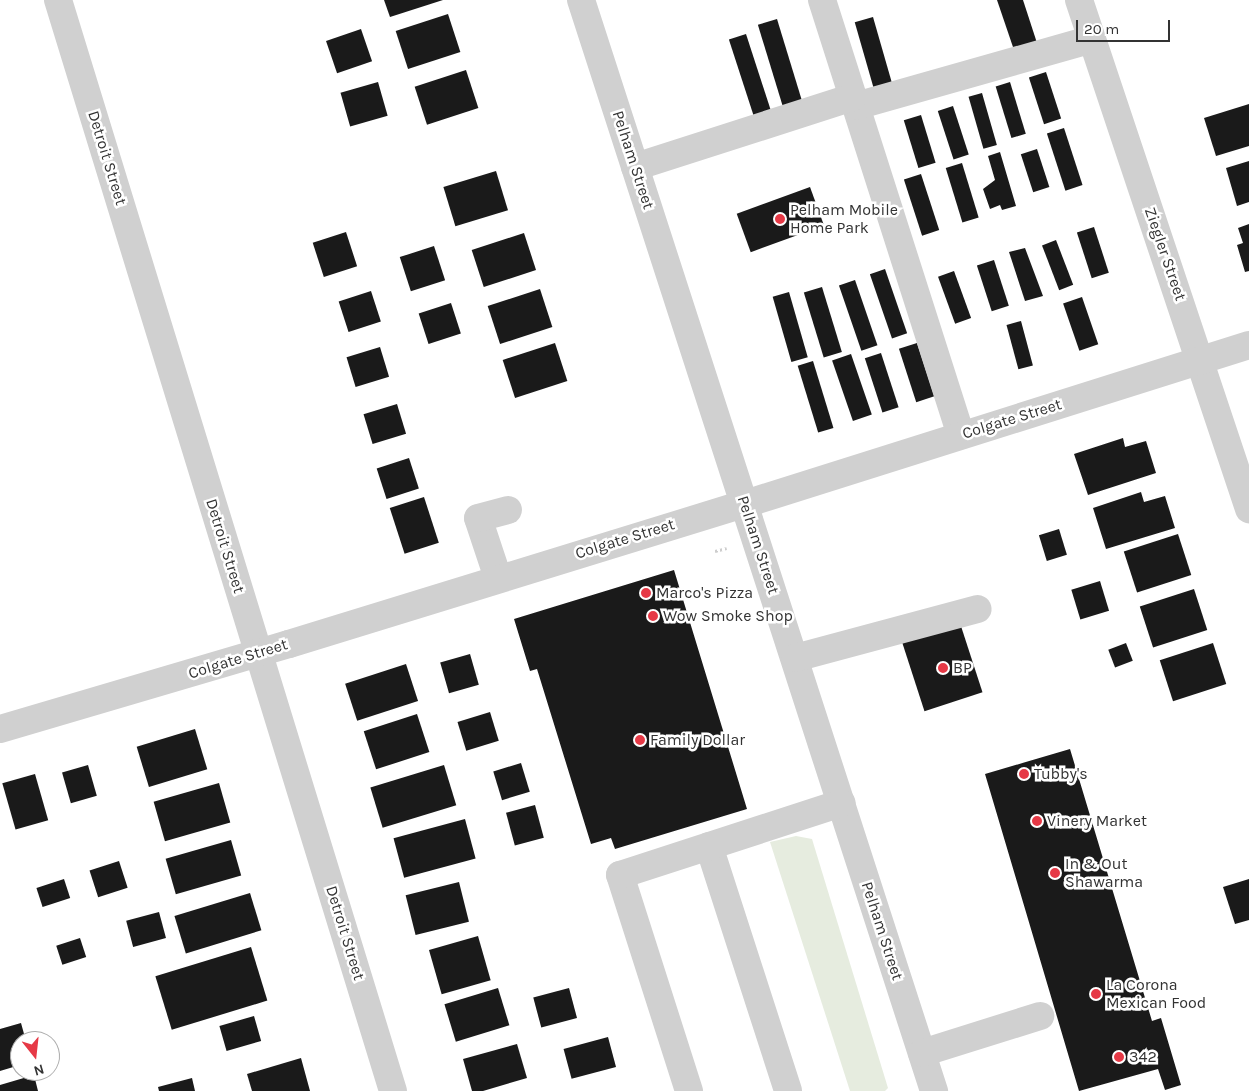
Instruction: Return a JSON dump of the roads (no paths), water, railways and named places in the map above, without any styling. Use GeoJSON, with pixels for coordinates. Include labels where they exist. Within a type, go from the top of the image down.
{"type":"FeatureCollection","features":[{"type":"Feature","properties":{"kind":"street","name":"Detroit Street"},"geometry":{"type":"LineString","coordinates":[[58,0],[260,652],[393,1091]]}},
{"type":"Feature","properties":{"kind":"street","name":"Pelham Street"},"geometry":{"type":"LineString","coordinates":[[581,0],[934,1091]]}},
{"type":"Feature","properties":{"kind":"street"},"geometry":{"type":"LineString","coordinates":[[822,0],[961,435]]}},
{"type":"Feature","properties":{"kind":"street","name":"Ziegler Street"},"geometry":{"type":"LineString","coordinates":[[1079,0],[1249,509]]}},
{"type":"Feature","properties":{"kind":"street"},"geometry":{"type":"LineString","coordinates":[[635,167],[855,102],[1092,39]]}},
{"type":"Feature","properties":{"kind":"street","name":"Colgate Street"},"geometry":{"type":"LineString","coordinates":[[0,729],[745,504],[1249,345]]}},
{"type":"Feature","properties":{"kind":"street"},"geometry":{"type":"LineString","coordinates":[[498,578],[478,518],[508,510]]}},
{"type":"Feature","properties":{"kind":"street"},"geometry":{"type":"LineString","coordinates":[[794,658],[978,608]]}},
{"type":"Feature","properties":{"kind":"street"},"geometry":{"type":"LineString","coordinates":[[689,1091],[620,875],[842,803]]}},
{"type":"Feature","properties":{"kind":"street"},"geometry":{"type":"LineString","coordinates":[[709,846],[788,1091]]}},
{"type":"Feature","properties":{"kind":"street"},"geometry":{"type":"LineString","coordinates":[[922,1053],[1040,1016]]}},
{"type":"Feature","properties":{"kind":"place","name":"Pelham Mobile Home Park"},"geometry":{"type":"Point","coordinates":[780,219]}},
{"type":"Feature","properties":{"kind":"place","name":"Marco's Pizza"},"geometry":{"type":"Point","coordinates":[646,593]}},
{"type":"Feature","properties":{"kind":"place","name":"Wow Smoke Shop"},"geometry":{"type":"Point","coordinates":[653,616]}},
{"type":"Feature","properties":{"kind":"place","name":"BP"},"geometry":{"type":"Point","coordinates":[943,668]}},
{"type":"Feature","properties":{"kind":"place","name":"Family Dollar"},"geometry":{"type":"Point","coordinates":[640,740]}},
{"type":"Feature","properties":{"kind":"place","name":"Tubby's"},"geometry":{"type":"Point","coordinates":[1024,774]}},
{"type":"Feature","properties":{"kind":"place","name":"Vinery Market"},"geometry":{"type":"Point","coordinates":[1037,821]}},
{"type":"Feature","properties":{"kind":"place","name":"In & Out Shawarma"},"geometry":{"type":"Point","coordinates":[1055,873]}},
{"type":"Feature","properties":{"kind":"place","name":"La Corona Mexican Food"},"geometry":{"type":"Point","coordinates":[1096,994]}},
{"type":"Feature","properties":{"kind":"place","name":"342"},"geometry":{"type":"Point","coordinates":[1119,1057]}}]}
